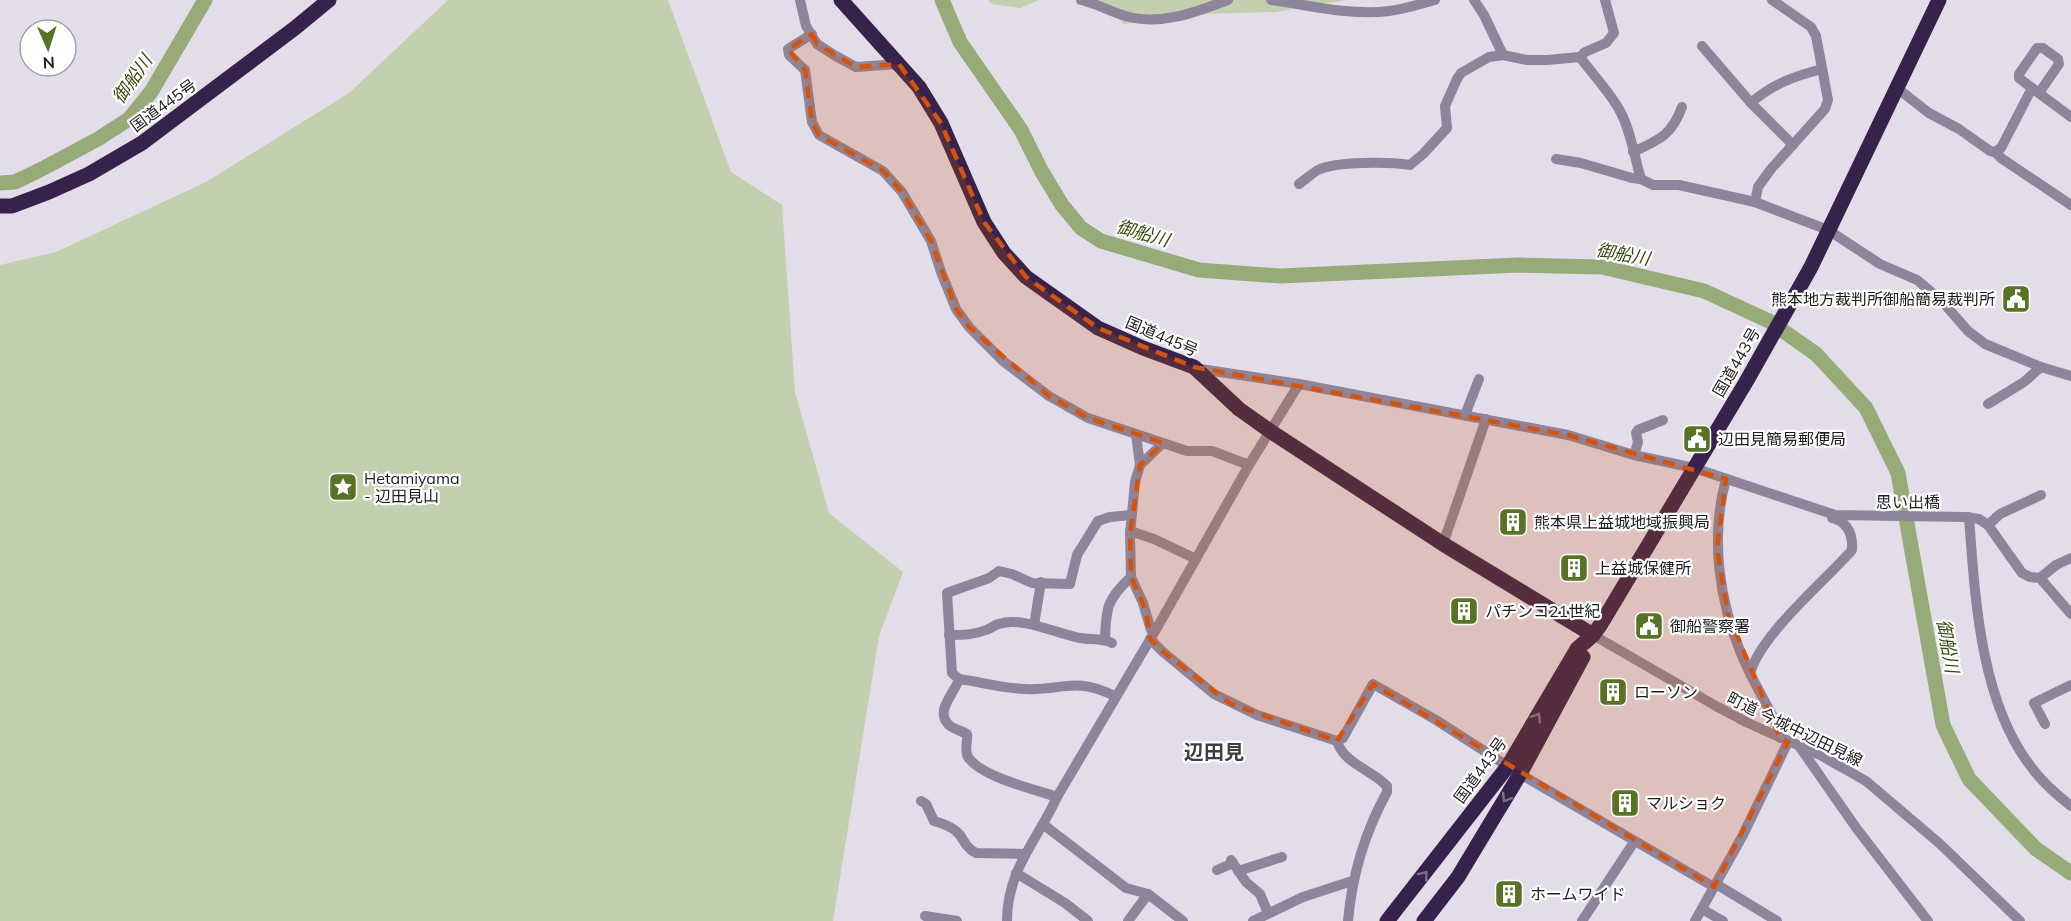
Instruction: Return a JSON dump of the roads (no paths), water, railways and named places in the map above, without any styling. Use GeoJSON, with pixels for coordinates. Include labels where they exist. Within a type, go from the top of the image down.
{"type":"FeatureCollection","features":[{"type":"Feature","properties":{"kind":"highway","name":"国道445号"},"geometry":{"type":"LineString","coordinates":[[0,206],[12,206],[49,192],[89,174],[142,143],[329,0]]}},
{"type":"Feature","properties":{"kind":"highway","name":"国道445号"},"geometry":{"type":"LineString","coordinates":[[841,0],[919,87],[941,123],[984,222],[1004,254],[1026,277],[1098,328],[1194,368],[1239,409],[1270,431],[1443,544],[1593,635]]}},
{"type":"Feature","properties":{"kind":"highway","name":"国道443号"},"geometry":{"type":"LineString","coordinates":[[1424,921],[1458,877],[1514,770],[1746,382],[1811,267],[1939,0]]}},
{"type":"Feature","properties":{"kind":"highway","name":"国道443号"},"geometry":{"type":"LineString","coordinates":[[1387,921],[1514,770]]}},
{"type":"Feature","properties":{"kind":"street"},"geometry":{"type":"LineString","coordinates":[[800,0],[806,26],[817,44],[856,67],[899,64]]}},
{"type":"Feature","properties":{"kind":"street"},"geometry":{"type":"LineString","coordinates":[[1081,0],[1145,20],[1179,17],[1228,0]]}},
{"type":"Feature","properties":{"kind":"street"},"geometry":{"type":"LineString","coordinates":[[1271,0],[1352,12],[1386,12],[1435,0]]}},
{"type":"Feature","properties":{"kind":"street"},"geometry":{"type":"LineString","coordinates":[[1474,0],[1503,56]]}},
{"type":"Feature","properties":{"kind":"street"},"geometry":{"type":"LineString","coordinates":[[1299,184],[1317,170],[1330,166],[1345,164],[1410,165],[1447,128],[1445,106],[1461,73],[1489,57],[1503,56],[1537,60],[1580,57],[1585,52],[1606,43],[1614,33],[1605,0]]}},
{"type":"Feature","properties":{"kind":"street"},"geometry":{"type":"LineString","coordinates":[[1755,202],[1758,187],[1828,104],[1818,41],[1811,27],[1772,0]]}},
{"type":"Feature","properties":{"kind":"street"},"geometry":{"type":"LineString","coordinates":[[812,34],[788,49],[789,55],[805,70],[812,122],[819,135],[883,171],[902,192],[931,241],[956,309],[969,327],[1003,361],[1049,396],[1088,418],[1187,451],[1212,451],[1249,465]]}},
{"type":"Feature","properties":{"kind":"street"},"geometry":{"type":"LineString","coordinates":[[1702,46],[1751,103],[1793,145]]}},
{"type":"Feature","properties":{"kind":"street"},"geometry":{"type":"LineString","coordinates":[[1580,57],[1620,111],[1641,179]]}},
{"type":"Feature","properties":{"kind":"street"},"geometry":{"type":"LineString","coordinates":[[1751,103],[1767,89],[1822,69]]}},
{"type":"Feature","properties":{"kind":"street"},"geometry":{"type":"LineString","coordinates":[[1897,88],[1929,113],[1995,152],[2071,205]]}},
{"type":"Feature","properties":{"kind":"street"},"geometry":{"type":"LineString","coordinates":[[1995,152],[2001,148],[2036,90],[2071,117]]}},
{"type":"Feature","properties":{"kind":"street"},"geometry":{"type":"LineString","coordinates":[[1633,152],[1655,142],[1670,131],[1682,107]]}},
{"type":"Feature","properties":{"kind":"street"},"geometry":{"type":"LineString","coordinates":[[1556,159],[1581,163],[1641,179],[1653,185],[1679,185],[1755,202],[1828,230],[1880,264],[1917,280],[1940,299],[1968,331],[1985,344],[2041,367],[2071,375]]}},
{"type":"Feature","properties":{"kind":"street"},"geometry":{"type":"LineString","coordinates":[[1988,404],[2024,382],[2041,367]]}},
{"type":"Feature","properties":{"kind":"street"},"geometry":{"type":"LineString","coordinates":[[1194,368],[1299,384],[1568,435],[1634,455],[1694,468],[1826,513],[1824,516],[1839,520],[1848,528],[1852,540],[1851,550],[1775,632],[1756,659],[1750,674]]}},
{"type":"Feature","properties":{"kind":"street"},"geometry":{"type":"LineString","coordinates":[[1465,415],[1479,380]]}},
{"type":"Feature","properties":{"kind":"street"},"geometry":{"type":"LineString","coordinates":[[1007,921],[1010,891],[1025,854],[1044,825],[1057,797],[1249,465],[1299,384]]}},
{"type":"Feature","properties":{"kind":"street"},"geometry":{"type":"LineString","coordinates":[[1443,544],[1486,419]]}},
{"type":"Feature","properties":{"kind":"street"},"geometry":{"type":"LineString","coordinates":[[1634,455],[1638,442],[1636,433],[1638,430],[1663,420]]}},
{"type":"Feature","properties":{"kind":"street"},"geometry":{"type":"LineString","coordinates":[[1136,434],[1140,465],[1135,482],[1131,515],[1131,577],[1143,603],[1152,636],[1162,652],[1214,694],[1257,714],[1337,741],[1343,753],[1387,786],[1388,789],[1364,844],[1352,881],[1348,921]]}},
{"type":"Feature","properties":{"kind":"street"},"geometry":{"type":"LineString","coordinates":[[1140,465],[1163,443]]}},
{"type":"Feature","properties":{"kind":"street"},"geometry":{"type":"LineString","coordinates":[[1695,921],[1743,836],[1784,740],[1742,656],[1728,614],[1719,564],[1718,526],[1726,479]]}},
{"type":"Feature","properties":{"kind":"street"},"geometry":{"type":"LineString","coordinates":[[1988,525],[2000,514],[2041,495]]}},
{"type":"Feature","properties":{"kind":"street","name":"思い出橋"},"geometry":{"type":"LineString","coordinates":[[1826,513],[1852,516],[1966,517]]}},
{"type":"Feature","properties":{"kind":"street"},"geometry":{"type":"LineString","coordinates":[[1115,696],[1083,684],[1024,689],[959,679],[952,673],[947,600],[948,591],[989,578],[999,571],[1032,583],[1070,584],[1077,555],[1098,520],[1131,515]]}},
{"type":"Feature","properties":{"kind":"street"},"geometry":{"type":"LineString","coordinates":[[2071,614],[2040,578],[2022,573],[1988,525],[1979,519],[1966,517],[1983,637],[2002,715],[2031,767],[2071,806]]}},
{"type":"Feature","properties":{"kind":"street"},"geometry":{"type":"LineString","coordinates":[[1130,531],[1154,539],[1196,559]]}},
{"type":"Feature","properties":{"kind":"street"},"geometry":{"type":"LineString","coordinates":[[2040,578],[2056,565],[2071,558]]}},
{"type":"Feature","properties":{"kind":"street"},"geometry":{"type":"LineString","coordinates":[[949,635],[984,631],[998,624],[1034,625],[1080,638],[1109,641],[1106,618],[1109,601],[1116,590],[1131,577]]}},
{"type":"Feature","properties":{"kind":"street"},"geometry":{"type":"LineString","coordinates":[[1034,625],[1041,582]]}},
{"type":"Feature","properties":{"kind":"street","name":"町道 今城中辺田見線"},"geometry":{"type":"LineString","coordinates":[[1593,635],[1716,706],[1847,769],[1884,794],[2020,921]]}},
{"type":"Feature","properties":{"kind":"street"},"geometry":{"type":"LineString","coordinates":[[959,679],[945,706],[943,715],[949,725],[967,734],[968,757],[1001,779],[1057,797]]}},
{"type":"Feature","properties":{"kind":"street"},"geometry":{"type":"LineString","coordinates":[[1337,741],[1342,738],[1373,684],[1436,720],[1634,842],[1777,921]]}},
{"type":"Feature","properties":{"kind":"street"},"geometry":{"type":"LineString","coordinates":[[2045,724],[2034,703],[2071,685]]}},
{"type":"Feature","properties":{"kind":"street"},"geometry":{"type":"LineString","coordinates":[[1800,746],[1857,829],[1928,921]]}},
{"type":"Feature","properties":{"kind":"street"},"geometry":{"type":"LineString","coordinates":[[921,801],[926,804],[934,821],[958,833],[969,849],[976,853],[1025,854]]}},
{"type":"Feature","properties":{"kind":"street"},"geometry":{"type":"LineString","coordinates":[[1044,825],[1125,888],[1148,894],[1183,921]]}},
{"type":"Feature","properties":{"kind":"street"},"geometry":{"type":"LineString","coordinates":[[1582,921],[1634,842]]}},
{"type":"Feature","properties":{"kind":"street"},"geometry":{"type":"LineString","coordinates":[[1217,870],[1234,864],[1281,857]]}},
{"type":"Feature","properties":{"kind":"street"},"geometry":{"type":"LineString","coordinates":[[1234,864],[1246,882],[1260,894],[1268,913]]}},
{"type":"Feature","properties":{"kind":"street"},"geometry":{"type":"LineString","coordinates":[[1016,873],[1065,903],[1088,921]]}},
{"type":"Feature","properties":{"kind":"street"},"geometry":{"type":"LineString","coordinates":[[1253,921],[1302,897],[1352,881]]}},
{"type":"Feature","properties":{"kind":"street"},"geometry":{"type":"LineString","coordinates":[[1128,921],[1148,894]]}},
{"type":"Feature","properties":{"kind":"street"},"geometry":{"type":"LineString","coordinates":[[1702,909],[1722,921]]}},
{"type":"Feature","properties":{"kind":"street"},"geometry":{"type":"LineString","coordinates":[[925,916],[957,921]]}},
{"type":"Feature","properties":{"kind":"waterway","name":"御船川"},"geometry":{"type":"LineString","coordinates":[[0,183],[15,182],[38,171],[98,139],[129,119],[151,92],[205,0]]}},
{"type":"Feature","properties":{"kind":"waterway","name":"御船川"},"geometry":{"type":"LineString","coordinates":[[942,0],[960,42],[1021,130],[1062,205],[1081,228],[1101,241],[1199,270],[1280,276],[1518,265],[1602,267],[1704,291],[1769,321],[1816,354],[1866,408],[1898,473],[1943,725],[1969,779],[2036,849],[2071,873]]}},
{"type":"Feature","properties":{"kind":"place","name":"熊本地方裁判所御船簡易裁判所"},"geometry":{"type":"Point","coordinates":[2016,299]}},
{"type":"Feature","properties":{"kind":"place","name":"辺田見簡易郵便局"},"geometry":{"type":"Point","coordinates":[1697,439]}},
{"type":"Feature","properties":{"kind":"place","name":"Hetamiyama - 辺田見山"},"geometry":{"type":"Point","coordinates":[343,487]}},
{"type":"Feature","properties":{"kind":"place","name":"熊本県上益城地域振興局"},"geometry":{"type":"Point","coordinates":[1513,522]}},
{"type":"Feature","properties":{"kind":"place","name":"上益城保健所"},"geometry":{"type":"Point","coordinates":[1574,568]}},
{"type":"Feature","properties":{"kind":"place","name":"パチンコ21世紀"},"geometry":{"type":"Point","coordinates":[1464,611]}},
{"type":"Feature","properties":{"kind":"place","name":"御船警察署"},"geometry":{"type":"Point","coordinates":[1649,626]}},
{"type":"Feature","properties":{"kind":"place","name":"ローソン"},"geometry":{"type":"Point","coordinates":[1613,692]}},
{"type":"Feature","properties":{"kind":"place","name":"マルショク"},"geometry":{"type":"Point","coordinates":[1625,803]}},
{"type":"Feature","properties":{"kind":"place","name":"ホームワイド"},"geometry":{"type":"Point","coordinates":[1509,894]}},
{"type":"Feature","properties":{"kind":"district","name":"辺田見"},"geometry":{"type":"Point","coordinates":[1214,751]}}]}
